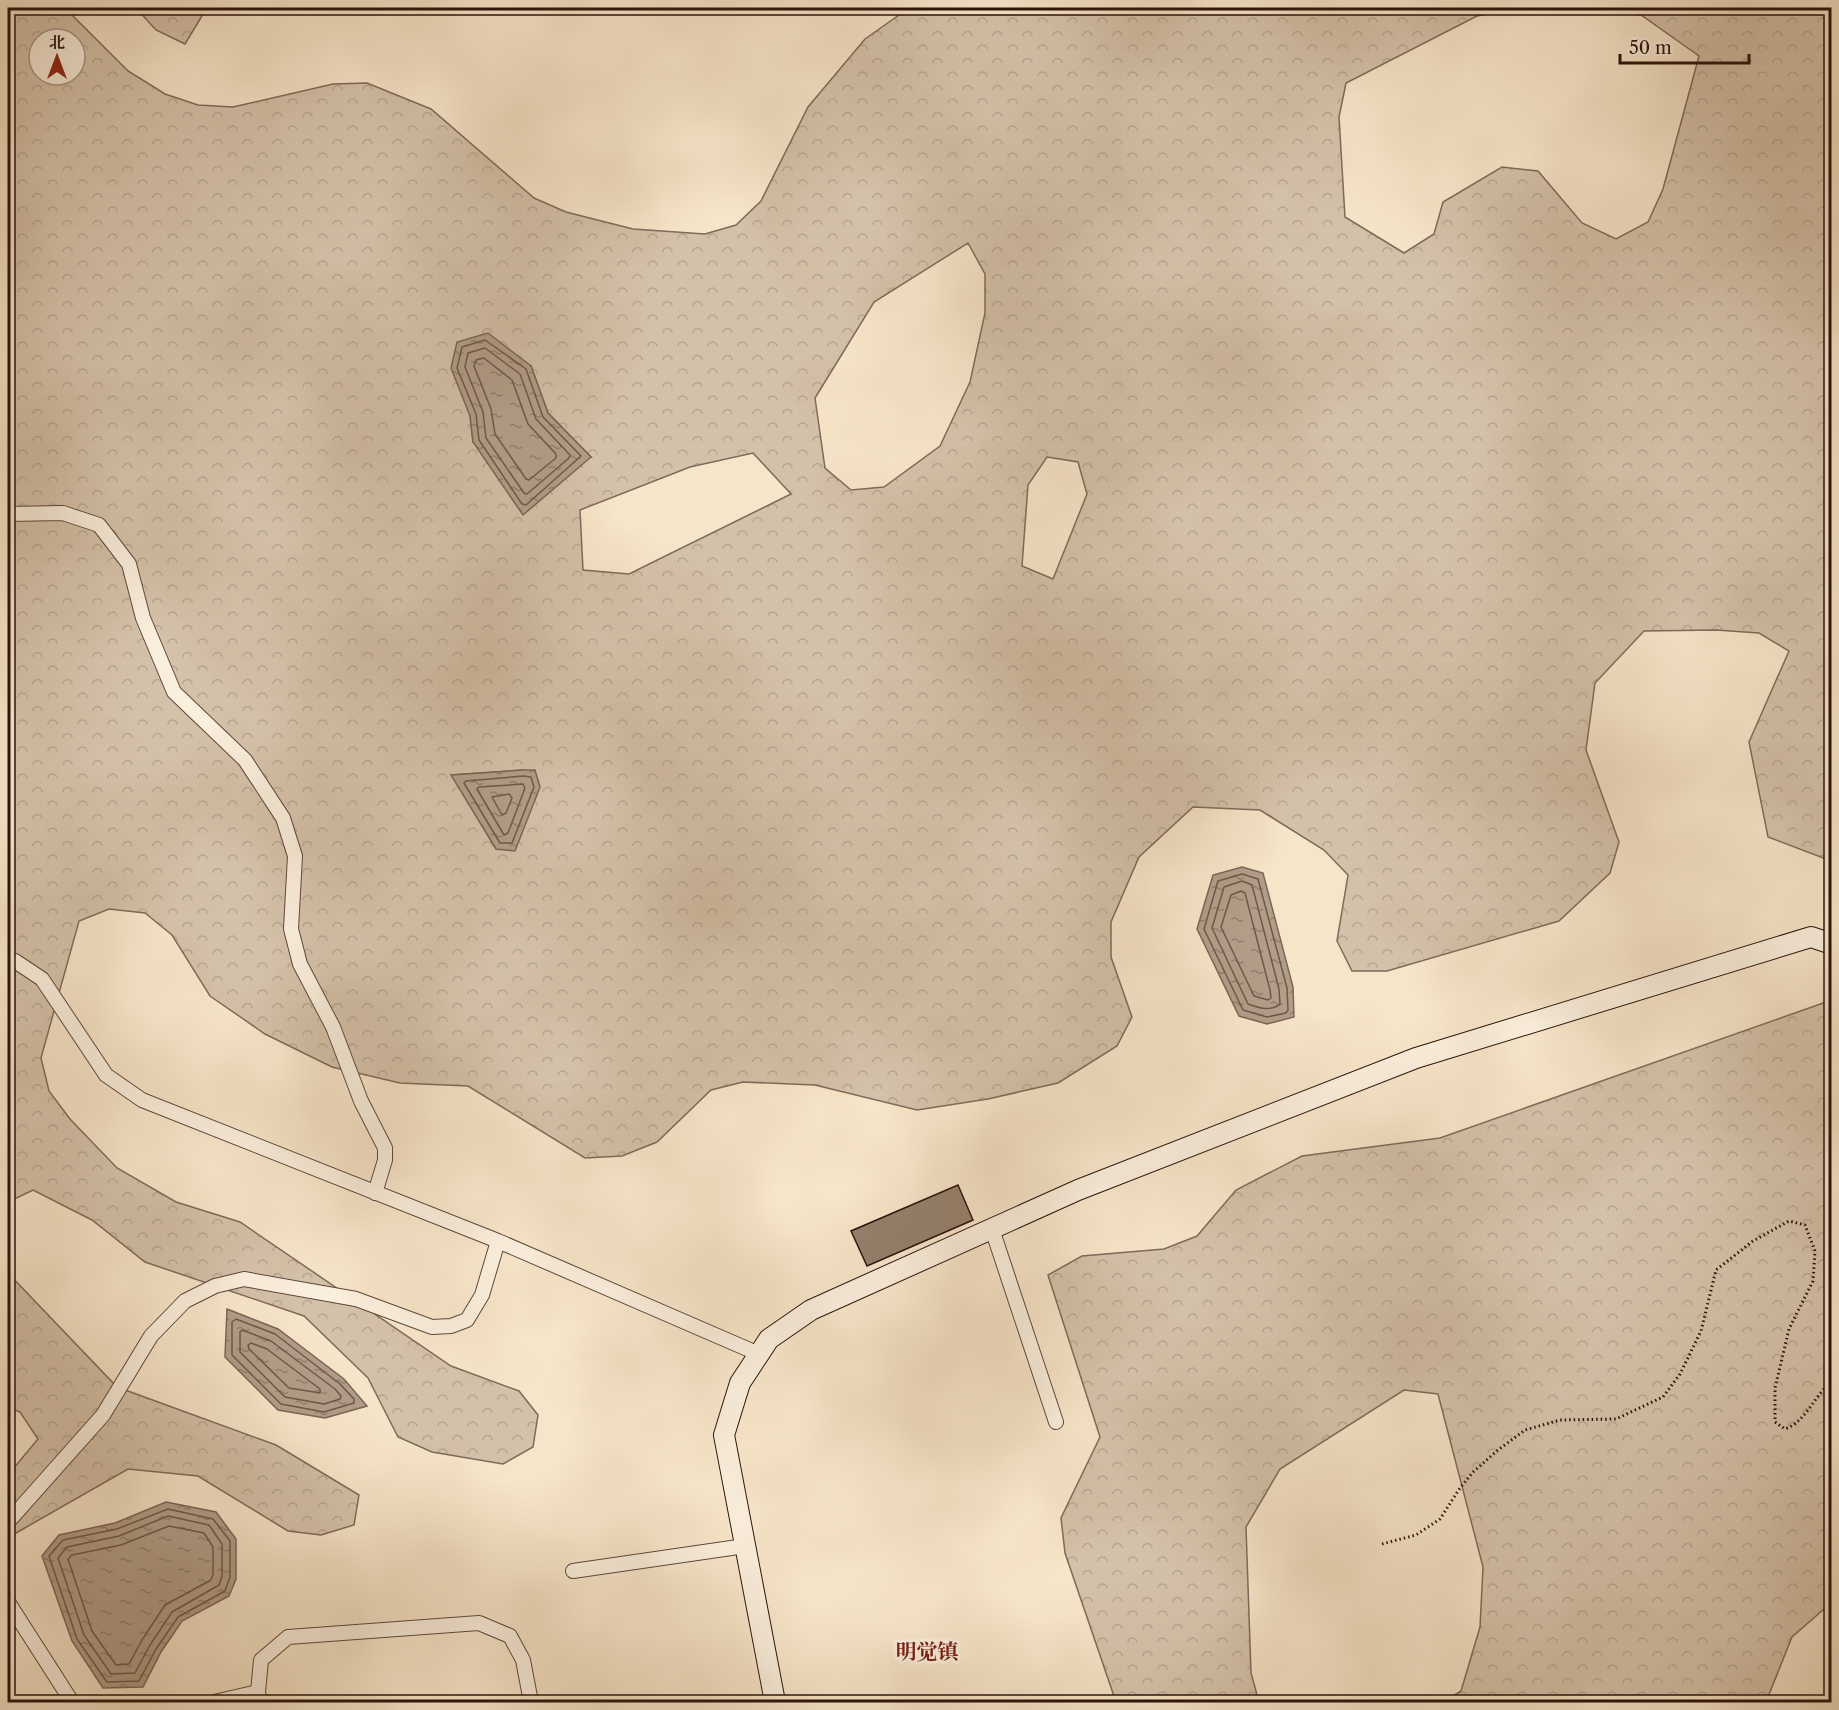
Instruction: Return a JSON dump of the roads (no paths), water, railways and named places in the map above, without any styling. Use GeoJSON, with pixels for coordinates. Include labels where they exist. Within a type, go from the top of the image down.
{"type":"FeatureCollection","features":[{"type":"Feature","properties":{"kind":"main road"},"geometry":{"type":"LineString","coordinates":[[775,1702],[724,1435],[740,1383],[769,1339],[811,1310],[1078,1190],[1416,1058],[1811,938],[1832,944]]}},
{"type":"Feature","properties":{"kind":"street"},"geometry":{"type":"LineString","coordinates":[[8,514],[63,513],[99,525],[129,564],[143,618],[174,692],[245,760],[283,818],[295,856],[291,929],[300,964],[333,1027],[361,1101],[384,1148],[384,1160],[375,1193]]}},
{"type":"Feature","properties":{"kind":"street"},"geometry":{"type":"LineString","coordinates":[[8,959],[15,961],[42,979],[106,1074],[142,1100],[498,1241],[759,1354]]}},
{"type":"Feature","properties":{"kind":"street"},"geometry":{"type":"LineString","coordinates":[[992,1229],[1056,1422]]}},
{"type":"Feature","properties":{"kind":"street"},"geometry":{"type":"LineString","coordinates":[[8,1522],[104,1415],[151,1336],[185,1301],[215,1286],[244,1279],[356,1299],[432,1327],[451,1326],[467,1320],[482,1295],[498,1241]]}},
{"type":"Feature","properties":{"kind":"street"},"geometry":{"type":"LineString","coordinates":[[573,1571],[745,1546]]}},
{"type":"Feature","properties":{"kind":"street"},"geometry":{"type":"LineString","coordinates":[[8,1602],[72,1702]]}},
{"type":"Feature","properties":{"kind":"street"},"geometry":{"type":"LineString","coordinates":[[214,1702],[259,1697],[261,1660],[288,1637],[480,1623],[510,1636],[523,1660],[531,1702]]}},
{"type":"Feature","properties":{"kind":"water"},"geometry":{"type":"Polygon","coordinates":[[[488,333],[531,366],[548,413],[591,457],[523,515],[473,442],[470,416],[451,368],[457,342],[488,333]]]}},
{"type":"Feature","properties":{"kind":"water"},"geometry":{"type":"Polygon","coordinates":[[[535,770],[540,787],[515,851],[496,849],[451,775],[535,770]]]}},
{"type":"Feature","properties":{"kind":"water"},"geometry":{"type":"Polygon","coordinates":[[[1242,867],[1263,873],[1293,987],[1294,1017],[1267,1024],[1239,1016],[1197,929],[1213,875],[1242,867]]]}},
{"type":"Feature","properties":{"kind":"water"},"geometry":{"type":"Polygon","coordinates":[[[227,1309],[278,1329],[344,1379],[367,1406],[325,1418],[278,1410],[225,1357],[227,1309]]]}},
{"type":"Feature","properties":{"kind":"water"},"geometry":{"type":"Polygon","coordinates":[[[166,1502],[216,1512],[236,1539],[236,1579],[229,1596],[182,1621],[161,1652],[143,1687],[103,1688],[72,1641],[42,1556],[59,1535],[115,1523],[166,1502]]]}},
{"type":"Feature","properties":{"kind":"district","name":"明觉镇"},"geometry":{"type":"Point","coordinates":[927,1652]}}]}
